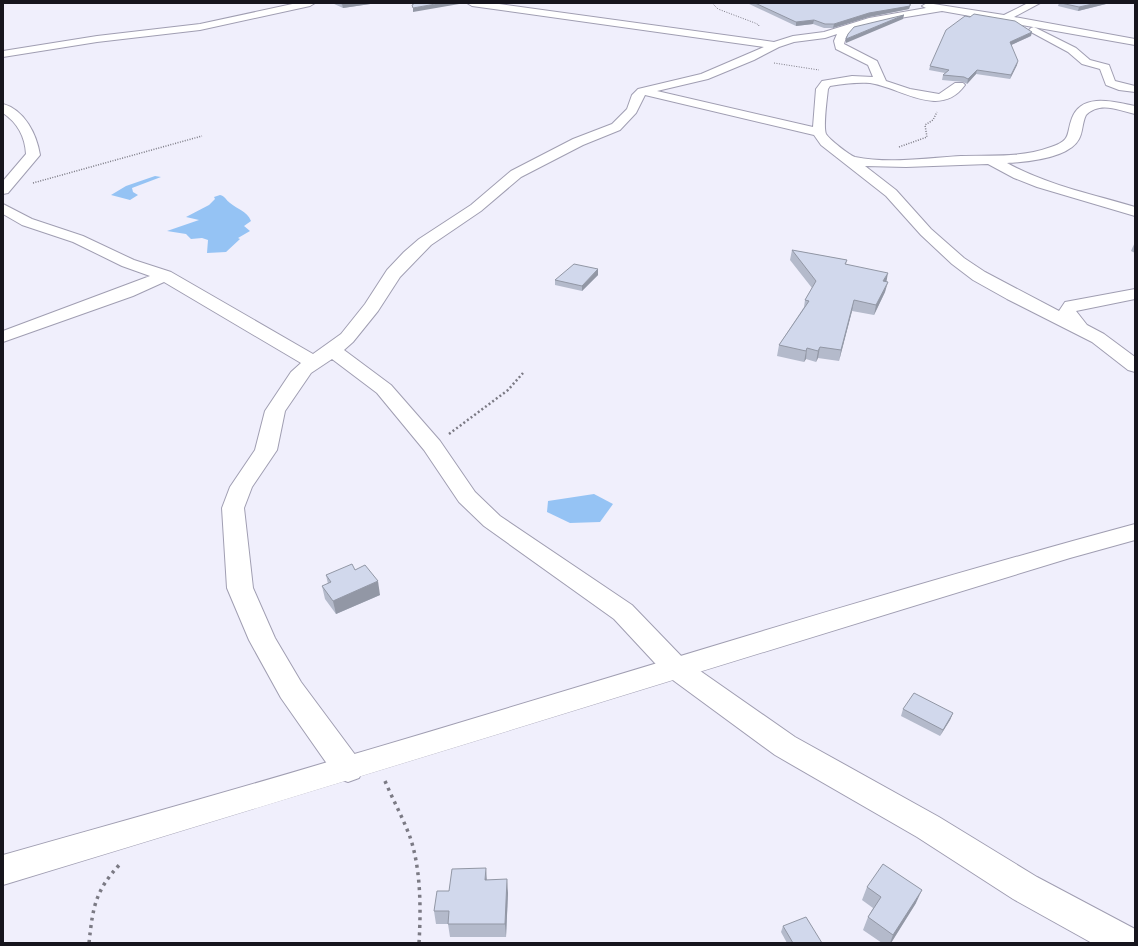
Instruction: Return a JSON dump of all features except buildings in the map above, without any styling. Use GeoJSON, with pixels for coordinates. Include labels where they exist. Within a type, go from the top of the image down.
{"type":"FeatureCollection","features":[{"type":"Feature","properties":{"kind":"street"},"geometry":{"type":"LineString","coordinates":[[3,54],[98,39],[200,27],[310,3]]}},
{"type":"Feature","properties":{"kind":"street"},"geometry":{"type":"LineString","coordinates":[[472,3],[750,50]]}},
{"type":"Feature","properties":{"kind":"street"},"geometry":{"type":"LineString","coordinates":[[918,3],[940,9],[1018,20],[1135,42]]}},
{"type":"Feature","properties":{"kind":"street"},"geometry":{"type":"LineString","coordinates":[[1005,18],[1035,3]]}},
{"type":"Feature","properties":{"kind":"street"},"geometry":{"type":"LineString","coordinates":[[348,769],[291,690],[262,640],[240,588],[233,508],[236,497],[266,450],[275,411],[298,376],[313,362],[332,350],[352,332],[372,307],[393,274],[418,248],[476,208],[516,174],[578,142],[616,127],[632,110],[638,95],[642,91],[704,77],[750,50],[825,35],[876,19],[940,9]]}},
{"type":"Feature","properties":{"kind":"street"},"geometry":{"type":"LineString","coordinates":[[1018,20],[1072,50],[1086,62],[1104,66],[1106,68],[1109,81],[1114,85],[1135,89]]}},
{"type":"Feature","properties":{"kind":"street"},"geometry":{"type":"LineString","coordinates":[[849,28],[840,37],[838,44],[840,47],[874,63],[881,82]]}},
{"type":"Feature","properties":{"kind":"street"},"geometry":{"type":"LineString","coordinates":[[959,85],[940,98],[907,92],[881,82],[865,79],[850,79],[826,83],[823,86],[819,111],[819,132],[821,137],[891,193],[926,232],[958,261],[979,276],[1012,295],[1079,327],[1098,338],[1135,366]]}},
{"type":"Feature","properties":{"kind":"street"},"geometry":{"type":"LineString","coordinates":[[642,91],[819,132]]}},
{"type":"Feature","properties":{"kind":"street"},"geometry":{"type":"LineString","coordinates":[[850,160],[880,163],[991,159],[1011,160],[1038,156],[1066,145],[1073,139],[1078,127],[1077,117],[1082,111],[1097,104],[1135,110]]}},
{"type":"Feature","properties":{"kind":"street"},"geometry":{"type":"LineString","coordinates":[[3,108],[14,114],[24,125],[32,144],[33,155],[3,190]]}},
{"type":"Feature","properties":{"kind":"street"},"geometry":{"type":"LineString","coordinates":[[991,159],[1019,175],[1042,184],[1135,212]]}},
{"type":"Feature","properties":{"kind":"street"},"geometry":{"type":"LineString","coordinates":[[3,208],[27,222],[78,239],[128,263],[165,276],[313,362]]}},
{"type":"Feature","properties":{"kind":"street"},"geometry":{"type":"LineString","coordinates":[[3,338],[127,292],[165,276]]}},
{"type":"Feature","properties":{"kind":"street"},"geometry":{"type":"LineString","coordinates":[[1079,327],[1071,319],[1067,310],[1071,306],[1135,294]]}},
{"type":"Feature","properties":{"kind":"street"},"geometry":{"type":"LineString","coordinates":[[332,350],[357,367],[384,389],[432,446],[467,497],[477,508],[492,521],[623,612],[676,668],[785,746],[928,827],[1025,888],[1126,943]]}},
{"type":"Feature","properties":{"kind":"street"},"geometry":{"type":"LineString","coordinates":[[3,870],[375,761],[676,668],[1062,552],[1135,532]]}},
{"type":"Feature","properties":{"kind":"path"},"geometry":{"type":"LineString","coordinates":[[712,3],[718,9],[759,25],[759,27],[742,34],[750,50],[760,61],[830,71],[850,79]]}},
{"type":"Feature","properties":{"kind":"path"},"geometry":{"type":"LineString","coordinates":[[880,163],[898,148],[927,137],[925,126],[935,118],[940,98]]}},
{"type":"Feature","properties":{"kind":"path"},"geometry":{"type":"LineString","coordinates":[[33,183],[202,136]]}},
{"type":"Feature","properties":{"kind":"path"},"geometry":{"type":"LineString","coordinates":[[432,446],[508,390],[523,372]]}},
{"type":"Feature","properties":{"kind":"path"},"geometry":{"type":"LineString","coordinates":[[375,761],[410,838],[418,878],[421,916],[419,943]]}},
{"type":"Feature","properties":{"kind":"path"},"geometry":{"type":"LineString","coordinates":[[89,943],[93,908],[97,891],[126,857]]}},
{"type":"Feature","properties":{"kind":"water"},"geometry":{"type":"Polygon","coordinates":[[[155,176],[161,177],[132,188],[133,192],[138,195],[130,200],[111,195],[126,186],[155,176]]]}},
{"type":"Feature","properties":{"kind":"water"},"geometry":{"type":"Polygon","coordinates":[[[220,195],[244,212],[251,221],[244,226],[250,231],[238,238],[240,239],[226,252],[207,253],[208,240],[202,238],[191,239],[186,234],[167,231],[199,220],[186,217],[209,205],[215,199],[214,197],[220,195]]]}},
{"type":"Feature","properties":{"kind":"water"},"geometry":{"type":"Polygon","coordinates":[[[594,494],[613,504],[600,522],[570,523],[547,512],[548,501],[594,494]]]}}]}
